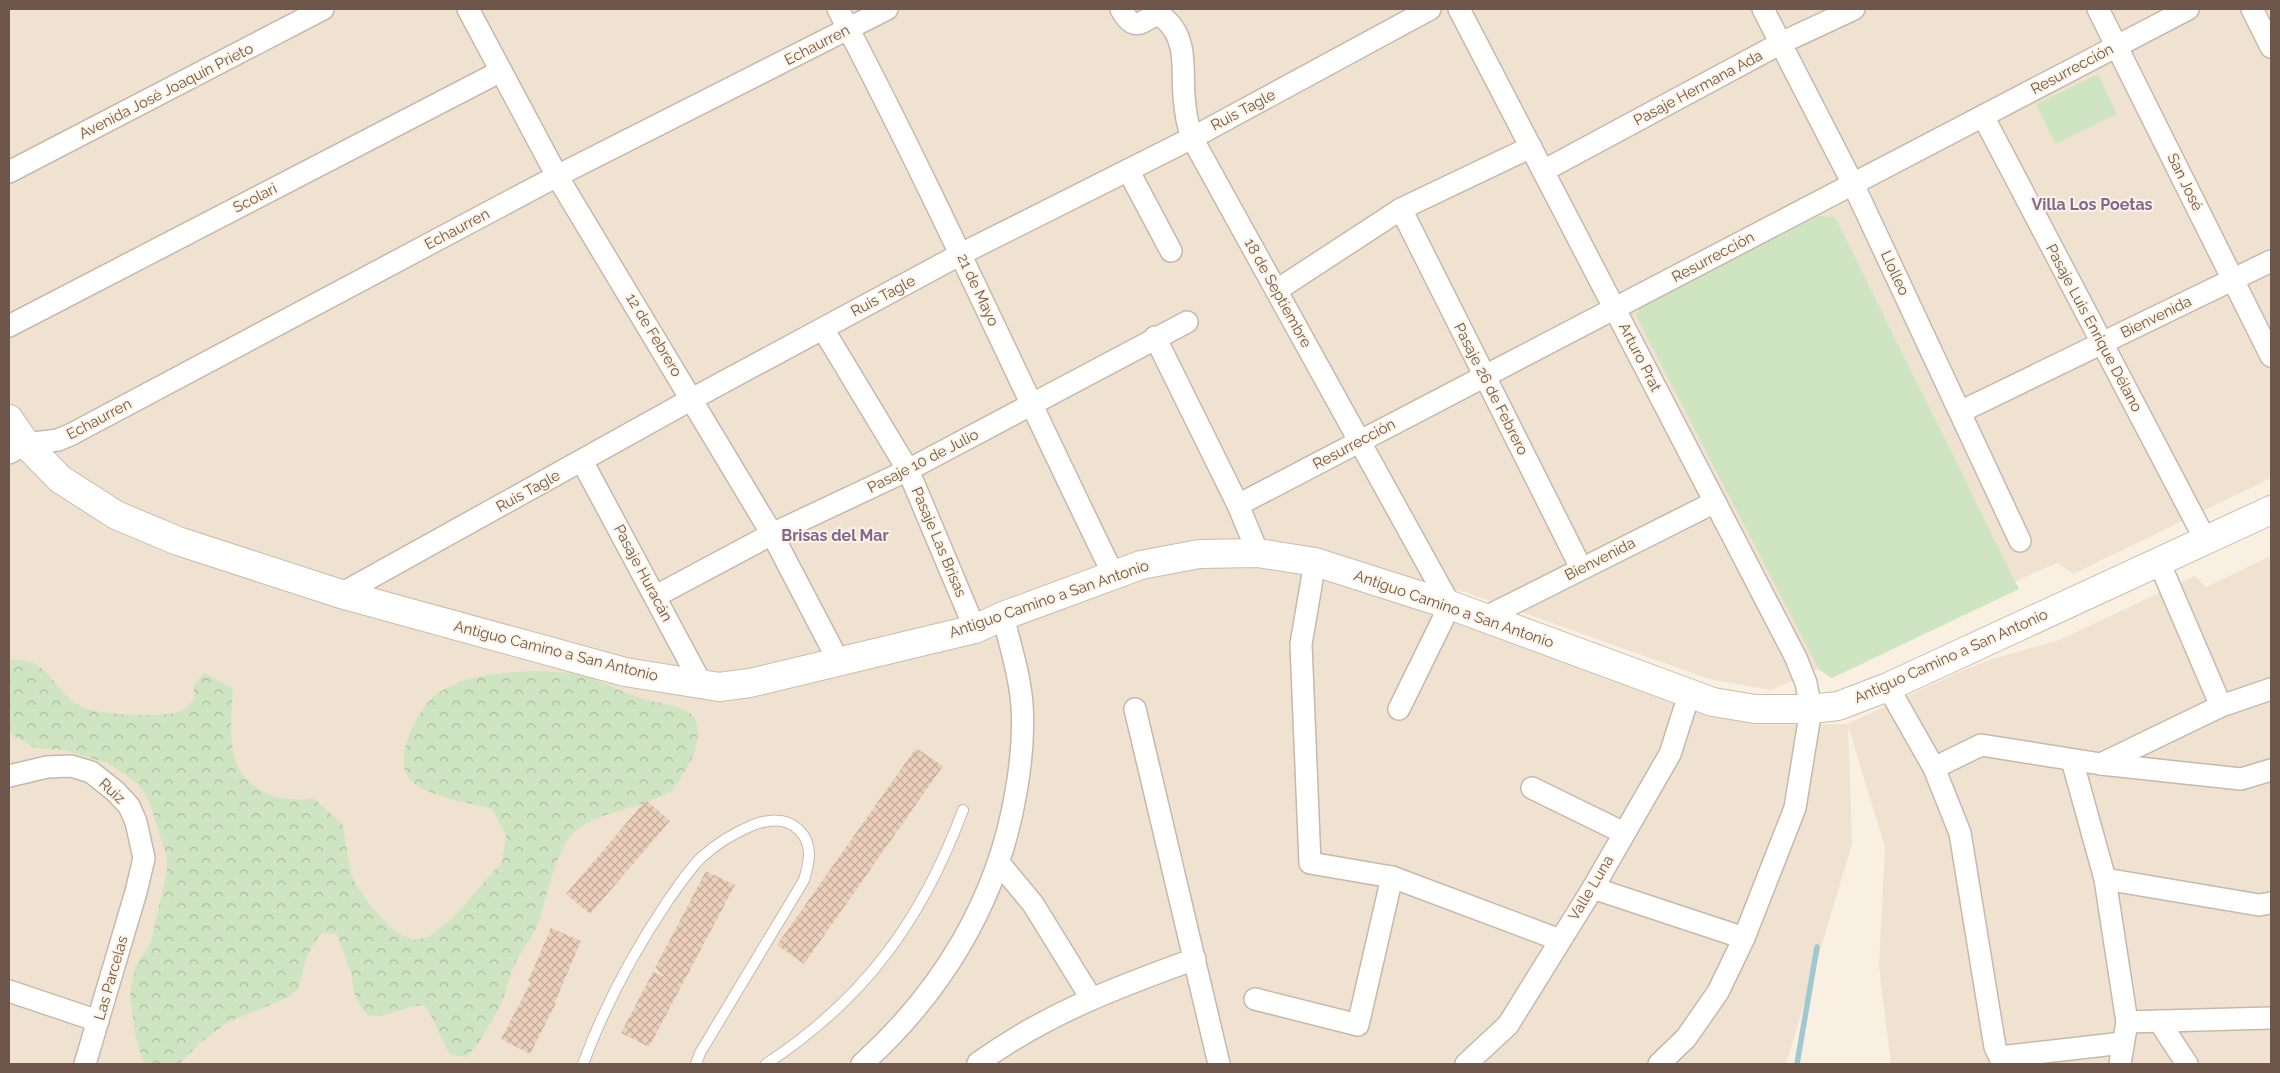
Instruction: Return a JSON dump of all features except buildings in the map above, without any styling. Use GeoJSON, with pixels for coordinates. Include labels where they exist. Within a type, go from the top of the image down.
{"type":"FeatureCollection","features":[{"type":"Feature","properties":{"kind":"street","name":"Avenida José Joaquín Prieto"},"geometry":{"type":"LineString","coordinates":[[9,172],[323,9]]}},
{"type":"Feature","properties":{"kind":"street","name":"12 de Febrero"},"geometry":{"type":"LineString","coordinates":[[468,9],[557,176],[772,534],[839,662]]}},
{"type":"Feature","properties":{"kind":"street","name":"21 de Mayo"},"geometry":{"type":"LineString","coordinates":[[838,9],[961,254],[1031,406],[1113,574]]}},
{"type":"Feature","properties":{"kind":"street","name":"Echaurren"},"geometry":{"type":"LineString","coordinates":[[18,449],[58,440],[72,434],[557,176],[887,9]]}},
{"type":"Feature","properties":{"kind":"street","name":"18 de Septiembre"},"geometry":{"type":"LineString","coordinates":[[1121,9],[1126,17],[1135,24],[1140,24],[1154,16],[1160,16],[1165,19],[1176,36],[1184,61],[1186,112],[1192,138],[1450,605]]}},
{"type":"Feature","properties":{"kind":"street","name":"Ruis Tagle"},"geometry":{"type":"LineString","coordinates":[[341,594],[692,399],[961,254],[1192,138],[1430,9]]}},
{"type":"Feature","properties":{"kind":"street","name":"Arturo Prat"},"geometry":{"type":"LineString","coordinates":[[1459,9],[1796,658],[1806,683],[1811,709]]}},
{"type":"Feature","properties":{"kind":"street","name":"Llolleo"},"geometry":{"type":"LineString","coordinates":[[1764,9],[1853,184],[2020,541]]}},
{"type":"Feature","properties":{"kind":"street","name":"Pasaje Hermana Ada"},"geometry":{"type":"LineString","coordinates":[[1543,171],[1781,43],[1854,9]]}},
{"type":"Feature","properties":{"kind":"street","name":"San José"},"geometry":{"type":"LineString","coordinates":[[2098,9],[2271,356]]}},
{"type":"Feature","properties":{"kind":"street","name":"Resurrección"},"geometry":{"type":"LineString","coordinates":[[1238,505],[2188,9]]}},
{"type":"Feature","properties":{"kind":"street"},"geometry":{"type":"LineString","coordinates":[[2252,9],[2271,47]]}},
{"type":"Feature","properties":{"kind":"street","name":"Scolari"},"geometry":{"type":"LineString","coordinates":[[9,326],[501,71]]}},
{"type":"Feature","properties":{"kind":"street","name":"Pasaje Luis Enrique Délano"},"geometry":{"type":"LineString","coordinates":[[1983,116],[2206,541]]}},
{"type":"Feature","properties":{"kind":"street"},"geometry":{"type":"LineString","coordinates":[[1276,290],[1402,209],[1531,147]]}},
{"type":"Feature","properties":{"kind":"street"},"geometry":{"type":"LineString","coordinates":[[1128,170],[1171,251]]}},
{"type":"Feature","properties":{"kind":"street","name":"Pasaje 26 de Febrero"},"geometry":{"type":"LineString","coordinates":[[1402,209],[1581,568]]}},
{"type":"Feature","properties":{"kind":"street","name":"Bienvenida"},"geometry":{"type":"LineString","coordinates":[[1960,412],[2271,261]]}},
{"type":"Feature","properties":{"kind":"street","name":"Pasaje 10 de Julio"},"geometry":{"type":"LineString","coordinates":[[656,596],[772,534],[908,470],[1031,406],[1155,337],[1187,322]]}},
{"type":"Feature","properties":{"kind":"street","name":"Pasaje Las Brisas"},"geometry":{"type":"LineString","coordinates":[[823,329],[908,470],[975,628]]}},
{"type":"Feature","properties":{"kind":"street"},"geometry":{"type":"LineString","coordinates":[[1155,337],[1238,505],[1258,553]]}},
{"type":"Feature","properties":{"kind":"street","name":"Antiguo Camino a San Antonio"},"geometry":{"type":"LineString","coordinates":[[9,419],[18,449],[116,515],[178,541],[341,594],[625,672],[702,685],[719,686],[750,683],[975,628],[1113,574],[1151,563],[1199,554],[1258,553],[1315,562],[1450,605],[1689,695],[1722,704],[1755,709],[1811,709],[1838,706],[1888,686],[2271,510]]}},
{"type":"Feature","properties":{"kind":"street","name":"Pasaje Huracán"},"geometry":{"type":"LineString","coordinates":[[582,461],[702,685]]}},
{"type":"Feature","properties":{"kind":"street","name":"Bienvenida"},"geometry":{"type":"LineString","coordinates":[[1486,617],[1715,502]]}},
{"type":"Feature","properties":{"kind":"street"},"geometry":{"type":"LineString","coordinates":[[1315,562],[1301,644],[1310,863],[1392,877],[1560,940]]}},
{"type":"Feature","properties":{"kind":"street"},"geometry":{"type":"LineString","coordinates":[[2159,562],[2221,706]]}},
{"type":"Feature","properties":{"kind":"street"},"geometry":{"type":"LineString","coordinates":[[1399,709],[1450,605]]}},
{"type":"Feature","properties":{"kind":"street"},"geometry":{"type":"LineString","coordinates":[[862,1064],[909,1018],[950,964],[983,904],[999,863],[1014,806],[1022,738],[1022,704],[1003,616]]}},
{"type":"Feature","properties":{"kind":"street"},"geometry":{"type":"LineString","coordinates":[[1888,686],[1934,768],[1960,833],[1995,1047],[2001,1061],[2124,1043]]}},
{"type":"Feature","properties":{"kind":"street"},"geometry":{"type":"LineString","coordinates":[[2101,764],[2221,706],[2271,689]]}},
{"type":"Feature","properties":{"kind":"street","name":"Valle Luna"},"geometry":{"type":"LineString","coordinates":[[1466,1064],[1508,1025],[1593,888],[1670,754],[1689,695]]}},
{"type":"Feature","properties":{"kind":"street"},"geometry":{"type":"LineString","coordinates":[[1135,709],[1219,1064]]}},
{"type":"Feature","properties":{"kind":"street"},"geometry":{"type":"LineString","coordinates":[[1659,1064],[1686,1038],[1718,992],[1744,938],[1795,808],[1811,709]]}},
{"type":"Feature","properties":{"kind":"street"},"geometry":{"type":"LineString","coordinates":[[1934,768],[1981,745],[2101,764],[2241,779],[2271,770]]}},
{"type":"Feature","properties":{"kind":"street"},"geometry":{"type":"LineString","coordinates":[[2072,760],[2105,879],[2126,1022],[2120,1064]]}},
{"type":"Feature","properties":{"kind":"street","name":"Ruiz"},"geometry":{"type":"LineString","coordinates":[[9,776],[47,767],[71,766],[91,772],[115,791],[129,806],[136,822],[144,858],[136,892]]}},
{"type":"Feature","properties":{"kind":"street"},"geometry":{"type":"LineString","coordinates":[[1532,788],[1624,833]]}},
{"type":"Feature","properties":{"kind":"street"},"geometry":{"type":"LineString","coordinates":[[999,863],[1033,904],[1091,998]]}},
{"type":"Feature","properties":{"kind":"street"},"geometry":{"type":"LineString","coordinates":[[1255,999],[1358,1024],[1392,877]]}},
{"type":"Feature","properties":{"kind":"street"},"geometry":{"type":"LineString","coordinates":[[2105,879],[2258,906],[2271,903]]}},
{"type":"Feature","properties":{"kind":"street"},"geometry":{"type":"LineString","coordinates":[[1593,888],[1744,938]]}},
{"type":"Feature","properties":{"kind":"street","name":"Las Parcelas"},"geometry":{"type":"LineString","coordinates":[[85,1064],[136,892]]}},
{"type":"Feature","properties":{"kind":"street"},"geometry":{"type":"LineString","coordinates":[[978,1063],[1030,1028],[1091,998],[1195,959]]}},
{"type":"Feature","properties":{"kind":"street"},"geometry":{"type":"LineString","coordinates":[[9,991],[98,1021]]}},
{"type":"Feature","properties":{"kind":"street"},"geometry":{"type":"LineString","coordinates":[[2126,1022],[2271,1018]]}},
{"type":"Feature","properties":{"kind":"street"},"geometry":{"type":"LineString","coordinates":[[2159,1021],[2187,1064]]}},
{"type":"Feature","properties":{"kind":"lane"},"geometry":{"type":"LineString","coordinates":[[766,1064],[811,1032],[835,1012],[878,966],[917,910],[935,878],[963,810]]}},
{"type":"Feature","properties":{"kind":"lane"},"geometry":{"type":"LineString","coordinates":[[583,1064],[598,1026],[632,958],[688,873],[701,858],[728,837],[767,820],[784,821],[800,831],[808,845],[809,863],[804,880],[700,1053],[696,1064]]}},
{"type":"Feature","properties":{"kind":"shaded area"},"geometry":{"type":"Polygon","coordinates":[[[9,9],[2271,9],[2271,478],[2073,574],[2057,563],[1771,690],[1709,679],[1465,592],[1291,566],[1754,725],[1847,724],[1957,673],[1992,659],[2057,641],[2195,576],[2206,587],[2271,556],[2271,1064],[1891,1064],[1879,966],[1885,847],[1848,726],[1852,844],[1786,1064],[9,1064],[9,9]]]}},
{"type":"Feature","properties":{"kind":"green space"},"geometry":{"type":"Polygon","coordinates":[[[2098,74],[2117,114],[2055,144],[2036,104],[2098,74]]]}},
{"type":"Feature","properties":{"kind":"green space"},"geometry":{"type":"Polygon","coordinates":[[[1817,216],[1835,217],[2019,589],[1832,678],[1819,670],[1636,316],[1641,302],[1817,216]]]}},
{"type":"Feature","properties":{"kind":"green space"},"geometry":{"type":"Polygon","coordinates":[[[9,660],[29,662],[41,667],[67,697],[80,706],[116,714],[147,715],[174,713],[183,710],[194,700],[194,686],[204,673],[233,688],[231,735],[237,764],[243,775],[262,791],[274,796],[300,800],[313,798],[343,825],[350,869],[355,883],[369,904],[389,926],[401,935],[414,940],[428,937],[454,917],[502,862],[506,835],[492,809],[425,790],[409,778],[405,769],[404,759],[409,736],[420,713],[438,693],[458,683],[487,675],[509,672],[563,672],[585,676],[637,697],[678,707],[693,716],[697,724],[698,735],[691,760],[676,786],[645,803],[593,820],[572,835],[564,846],[552,874],[533,934],[512,969],[505,992],[492,1020],[483,1036],[467,1057],[451,1055],[431,1016],[423,1005],[388,1014],[367,1015],[358,1002],[353,989],[352,975],[337,934],[322,933],[309,952],[299,989],[287,998],[226,1023],[200,1043],[179,1064],[144,1064],[135,1035],[130,992],[136,966],[151,942],[167,871],[167,857],[149,801],[141,788],[130,778],[107,763],[65,750],[35,748],[9,733],[9,660]]]}},
{"type":"Feature","properties":{"kind":"waterway"},"geometry":{"type":"LineString","coordinates":[[1797,1064],[1817,947]]}},
{"type":"Feature","properties":{"kind":"district","name":"Villa Los Poetas"},"geometry":{"type":"Point","coordinates":[2092,204]}},
{"type":"Feature","properties":{"kind":"district","name":"Brisas del Mar"},"geometry":{"type":"Point","coordinates":[835,535]}}]}
